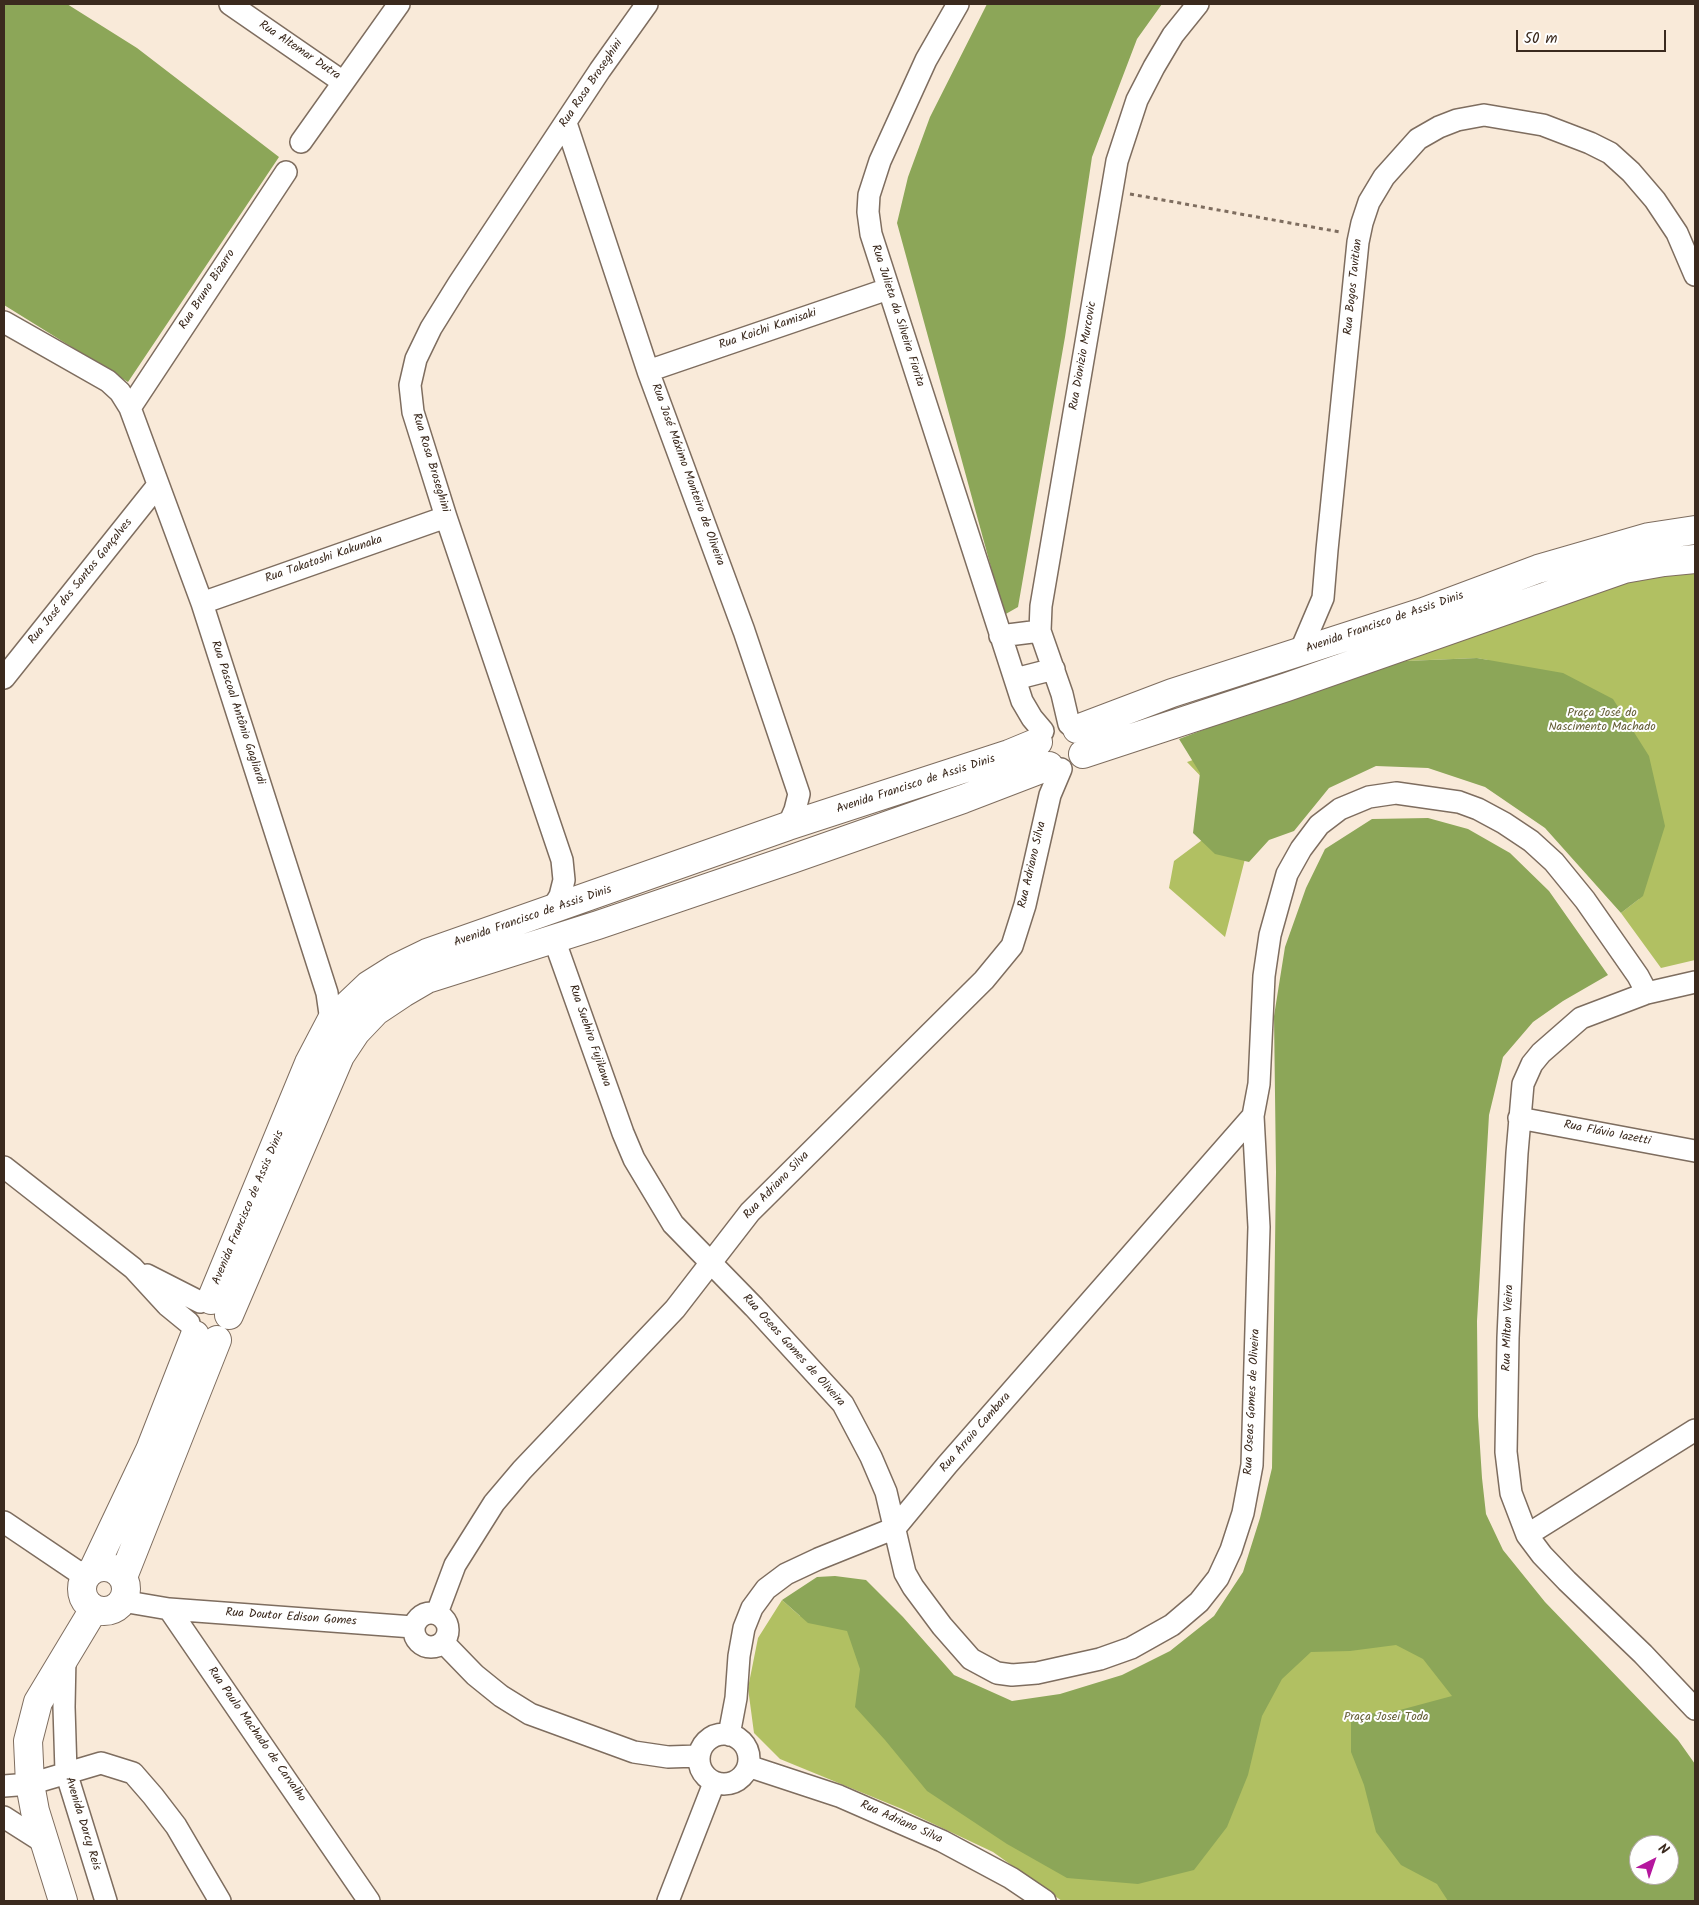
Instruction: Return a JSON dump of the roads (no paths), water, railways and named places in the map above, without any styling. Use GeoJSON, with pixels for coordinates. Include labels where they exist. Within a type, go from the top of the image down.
{"type":"FeatureCollection","features":[{"type":"Feature","properties":{"kind":"main road","name":"Avenida Francisco de Assis Dinis"},"geometry":{"type":"LineString","coordinates":[[122,1589],[207,1319],[340,1056],[356,1032],[376,1012],[403,993],[427,979],[554,939],[963,799],[1068,748],[1172,693],[1423,612],[1538,569],[1649,537],[1695,530]]}},
{"type":"Feature","properties":{"kind":"main road","name":"Avenida Francisco de Assis Dinis"},"geometry":{"type":"LineString","coordinates":[[1068,748],[1287,688],[1624,569],[1695,559]]}},
{"type":"Feature","properties":{"kind":"main road","name":"Avenida Francisco de Assis Dinis"},"geometry":{"type":"LineString","coordinates":[[89,1572],[150,1450],[207,1319],[309,1064],[331,1021],[369,985],[396,968],[427,953],[551,911],[788,826],[1009,754],[1040,736],[1050,725],[1059,722],[1068,748]]}},
{"type":"Feature","properties":{"kind":"main road"},"geometry":{"type":"LineString","coordinates":[[1040,736],[1040,756],[1068,748]]}},
{"type":"Feature","properties":{"kind":"main road"},"geometry":{"type":"LineString","coordinates":[[105,1566],[115,1569],[122,1589],[112,1610],[106,1611],[94,1609],[84,1601],[80,1588],[89,1572],[105,1566]]}},
{"type":"Feature","properties":{"kind":"main road"},"geometry":{"type":"LineString","coordinates":[[63,1901],[43,1842],[35,1811],[17,1785],[38,1702],[94,1609]]}},
{"type":"Feature","properties":{"kind":"street","name":"Rua Altemar Dutra"},"geometry":{"type":"LineString","coordinates":[[230,4],[344,82]]}},
{"type":"Feature","properties":{"kind":"street"},"geometry":{"type":"LineString","coordinates":[[301,142],[400,4]]}},
{"type":"Feature","properties":{"kind":"street","name":"Rua Rosa Broseghini"},"geometry":{"type":"LineString","coordinates":[[551,911],[560,896],[564,880],[562,860],[446,517],[413,412],[410,385],[416,359],[431,328],[600,70],[647,4]]}},
{"type":"Feature","properties":{"kind":"street","name":"Rua Julieta da Silveira Fiorita"},"geometry":{"type":"LineString","coordinates":[[958,4],[926,60],[880,161],[869,195],[870,234],[1000,636],[1015,679],[1040,736]]}},
{"type":"Feature","properties":{"kind":"street","name":"Rua Dionizio Murcovic"},"geometry":{"type":"LineString","coordinates":[[1068,748],[1062,694],[1040,631],[1041,606],[1112,190],[1120,152],[1137,100],[1173,35],[1198,4]]}},
{"type":"Feature","properties":{"kind":"street","name":"Rua Bogos Tavitian"},"geometry":{"type":"LineString","coordinates":[[1300,652],[1323,598],[1359,236],[1369,202],[1384,177],[1418,139],[1439,127],[1457,120],[1484,115],[1543,125],[1590,143],[1610,154],[1631,172],[1655,200],[1677,233],[1688,239],[1695,275]]}},
{"type":"Feature","properties":{"kind":"street","name":"Rua José Máximo Monteiro de Oliveira"},"geometry":{"type":"LineString","coordinates":[[566,123],[648,371],[744,631],[799,794],[788,826]]}},
{"type":"Feature","properties":{"kind":"street","name":"Rua Bruno Bizarro"},"geometry":{"type":"LineString","coordinates":[[130,408],[286,172]]}},
{"type":"Feature","properties":{"kind":"street","name":"Rua Koichi Kamisaki"},"geometry":{"type":"LineString","coordinates":[[648,371],[888,290]]}},
{"type":"Feature","properties":{"kind":"street","name":"Rua Pascoal Antônio Gagliardi"},"geometry":{"type":"LineString","coordinates":[[4,322],[108,381],[120,392],[130,408],[202,603],[327,993],[331,1021]]}},
{"type":"Feature","properties":{"kind":"street","name":"Rua José dos Santos Gonçalves"},"geometry":{"type":"LineString","coordinates":[[4,678],[158,485]]}},
{"type":"Feature","properties":{"kind":"street","name":"Rua Takatoshi Kakunaka"},"geometry":{"type":"LineString","coordinates":[[202,603],[446,517]]}},
{"type":"Feature","properties":{"kind":"street"},"geometry":{"type":"LineString","coordinates":[[1000,636],[1040,631]]}},
{"type":"Feature","properties":{"kind":"street"},"geometry":{"type":"LineString","coordinates":[[1015,679],[1054,669]]}},
{"type":"Feature","properties":{"kind":"street","name":"Rua Adriano Silva"},"geometry":{"type":"LineString","coordinates":[[437,1614],[455,1565],[494,1503],[522,1470],[675,1309],[750,1212],[977,987],[1012,946],[1025,905],[1050,795],[1068,748]]}},
{"type":"Feature","properties":{"kind":"street","name":"Rua Oseas Gomes de Oliveira"},"geometry":{"type":"LineString","coordinates":[[623,1133],[634,1159],[673,1224],[768,1321],[842,1404],[871,1457],[886,1492],[905,1573],[942,1626],[971,1659],[997,1672],[1012,1675],[1038,1673],[1100,1659],[1131,1648],[1172,1625],[1199,1602],[1218,1578],[1231,1550],[1243,1513],[1252,1465],[1259,1227],[1253,1116],[1259,1084],[1264,976],[1270,935],[1287,874],[1301,849],[1319,824],[1340,809],[1369,797],[1396,793],[1459,802],[1478,809],[1531,841],[1554,862],[1585,900],[1638,976],[1647,993]]}},
{"type":"Feature","properties":{"kind":"street","name":"Rua Suehiro Fujikawa"},"geometry":{"type":"LineString","coordinates":[[554,939],[623,1133]]}},
{"type":"Feature","properties":{"kind":"street","name":"Rua Milton Vieira"},"geometry":{"type":"LineString","coordinates":[[1695,982],[1647,993],[1581,1018],[1541,1053],[1532,1064],[1523,1084],[1519,1118],[1508,1338],[1506,1452],[1511,1493],[1527,1535],[1542,1555],[1567,1581],[1643,1654],[1695,1709]]}},
{"type":"Feature","properties":{"kind":"street","name":"Rua Arroio Cambara"},"geometry":{"type":"LineString","coordinates":[[729,1734],[736,1698],[739,1656],[744,1628],[752,1608],[766,1589],[794,1570],[895,1528],[947,1465],[1253,1116]]}},
{"type":"Feature","properties":{"kind":"street","name":"Rua Flávio Iazetti"},"geometry":{"type":"LineString","coordinates":[[1519,1118],[1695,1151]]}},
{"type":"Feature","properties":{"kind":"street"},"geometry":{"type":"LineString","coordinates":[[4,1167],[133,1268],[178,1292],[207,1319]]}},
{"type":"Feature","properties":{"kind":"street"},"geometry":{"type":"LineString","coordinates":[[1527,1535],[1695,1430]]}},
{"type":"Feature","properties":{"kind":"street"},"geometry":{"type":"LineString","coordinates":[[4,1522],[89,1572]]}},
{"type":"Feature","properties":{"kind":"street"},"geometry":{"type":"LineString","coordinates":[[122,1589],[169,1609]]}},
{"type":"Feature","properties":{"kind":"street","name":"Rua Doutor Edison Gomes"},"geometry":{"type":"LineString","coordinates":[[169,1609],[413,1627]]}},
{"type":"Feature","properties":{"kind":"street","name":"Rua Paulo Machado de Carvalho"},"geometry":{"type":"LineString","coordinates":[[169,1609],[369,1901]]}},
{"type":"Feature","properties":{"kind":"street"},"geometry":{"type":"LineString","coordinates":[[427,1613],[437,1614],[446,1621],[449,1632],[444,1643],[434,1648],[423,1646],[415,1638],[413,1627],[418,1618],[427,1613]]}},
{"type":"Feature","properties":{"kind":"street"},"geometry":{"type":"LineString","coordinates":[[444,1643],[475,1675],[501,1696],[530,1714],[634,1752],[668,1757],[698,1756]]}},
{"type":"Feature","properties":{"kind":"street","name":"Avenida Darcy Reis"},"geometry":{"type":"LineString","coordinates":[[65,1656],[66,1772],[106,1901]]}},
{"type":"Feature","properties":{"kind":"street"},"geometry":{"type":"LineString","coordinates":[[729,1734],[741,1741],[745,1747],[748,1753],[748,1766],[741,1778],[728,1785],[714,1783],[701,1772],[698,1756],[704,1743],[715,1735],[729,1734]]}},
{"type":"Feature","properties":{"kind":"street"},"geometry":{"type":"LineString","coordinates":[[17,1785],[101,1763],[133,1773],[176,1826],[220,1901]]}},
{"type":"Feature","properties":{"kind":"street","name":"Rua Adriano Silva"},"geometry":{"type":"LineString","coordinates":[[748,1766],[839,1796],[942,1841],[1011,1878],[1045,1901]]}},
{"type":"Feature","properties":{"kind":"street"},"geometry":{"type":"LineString","coordinates":[[668,1901],[714,1783]]}},
{"type":"Feature","properties":{"kind":"street"},"geometry":{"type":"LineString","coordinates":[[4,1817],[43,1842]]}},
{"type":"Feature","properties":{"kind":"park label","name":"Praça José do Nascimento Machado"},"geometry":{"type":"Point","coordinates":[1602,721]}},
{"type":"Feature","properties":{"kind":"park label","name":"Praça Josei Toda"},"geometry":{"type":"Point","coordinates":[1386,1718]}}]}
